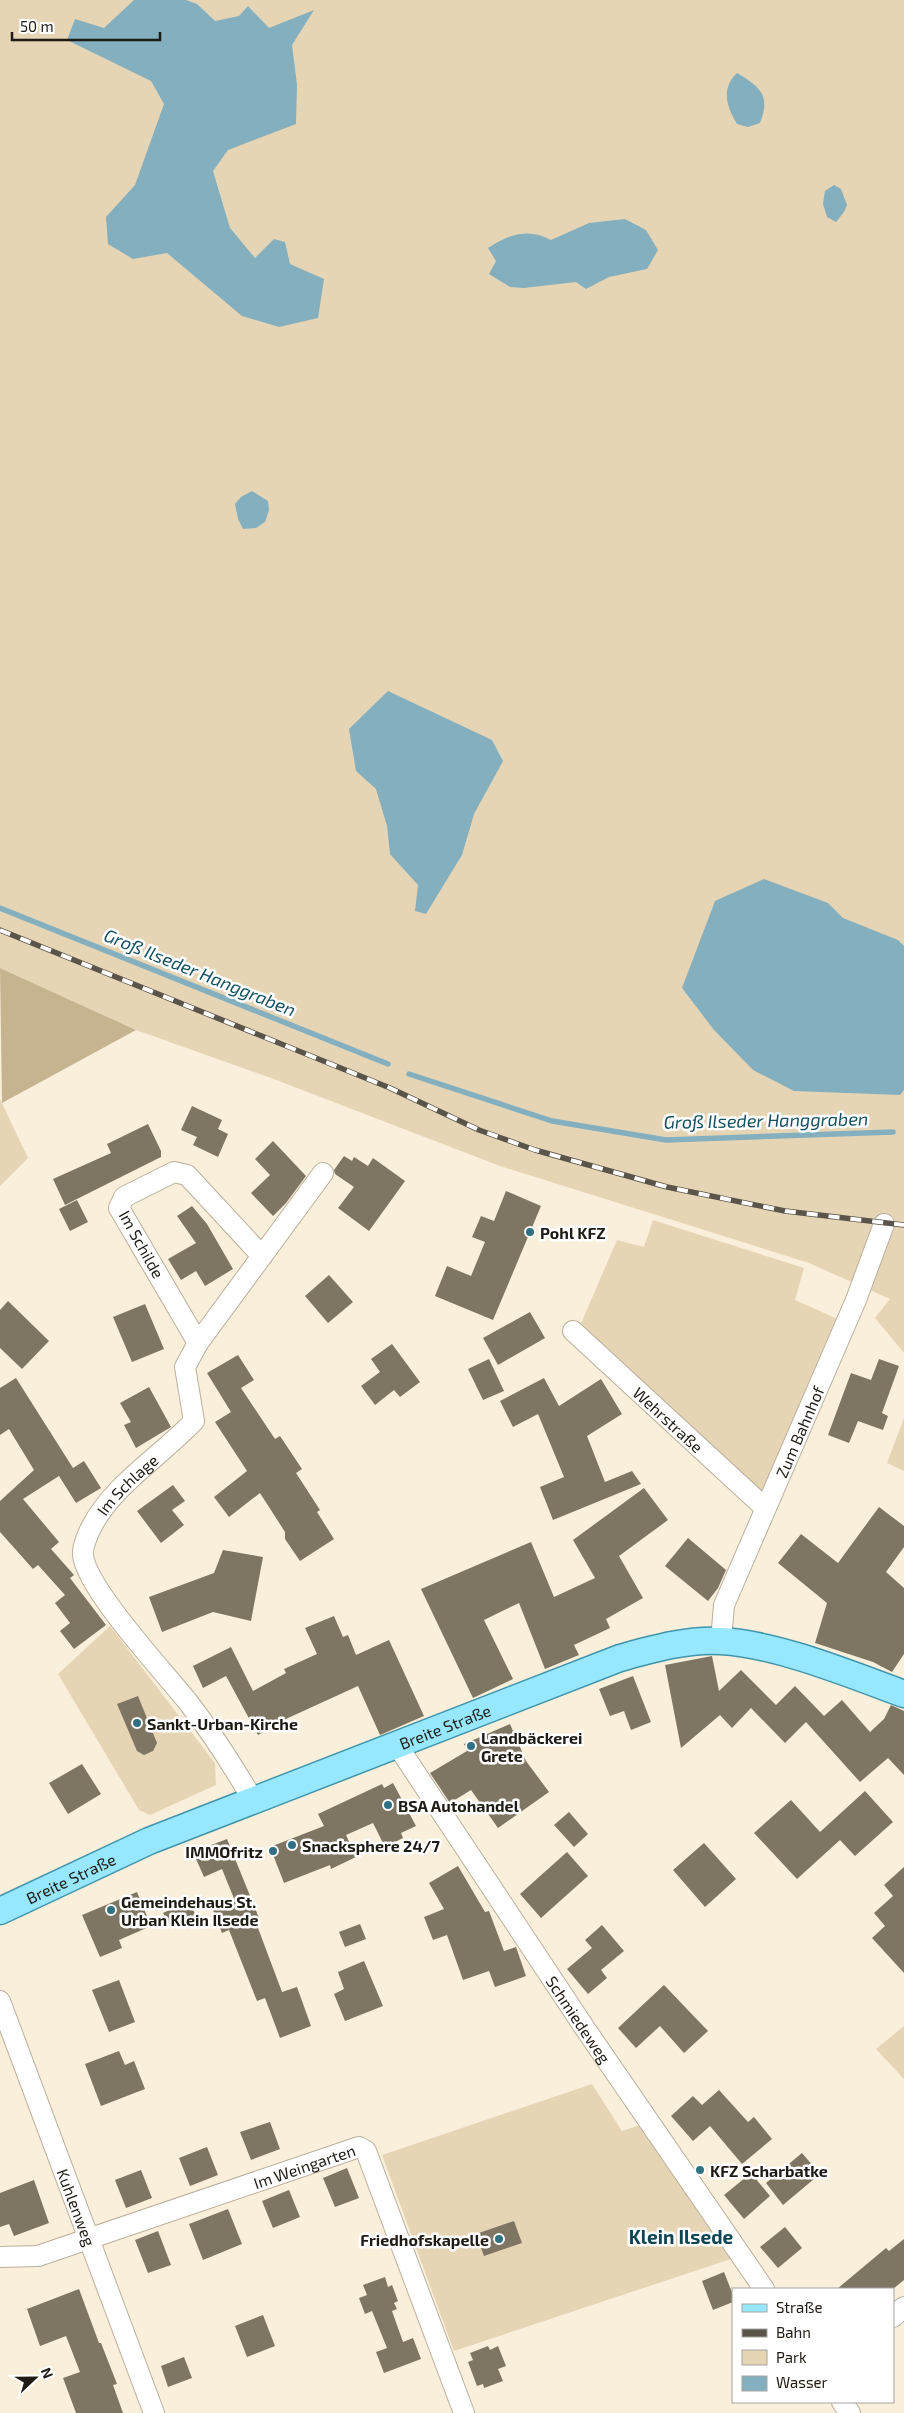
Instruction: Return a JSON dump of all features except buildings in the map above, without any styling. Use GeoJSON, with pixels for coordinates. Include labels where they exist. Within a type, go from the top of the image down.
{"type":"FeatureCollection","features":[{"type":"Feature","properties":{"kind":"main road","name":"Breite Straße"},"geometry":{"type":"LineString","coordinates":[[0,1911],[149,1841],[620,1658],[658,1647],[721,1641],[779,1652],[904,1694]]}},
{"type":"Feature","properties":{"kind":"street","name":"Im Schilde"},"geometry":{"type":"LineString","coordinates":[[198,1343],[119,1208],[124,1198],[174,1172],[187,1175],[262,1256]]}},
{"type":"Feature","properties":{"kind":"street","name":"Im Schlage"},"geometry":{"type":"LineString","coordinates":[[253,1800],[227,1756],[188,1703],[94,1585],[82,1554],[92,1527],[116,1493],[172,1444],[194,1421],[185,1367],[198,1343],[323,1173]]}},
{"type":"Feature","properties":{"kind":"street","name":"Zum Bahnhof"},"geometry":{"type":"LineString","coordinates":[[721,1641],[724,1605],[857,1299],[884,1224]]}},
{"type":"Feature","properties":{"kind":"street","name":"Wehrstraße"},"geometry":{"type":"LineString","coordinates":[[573,1331],[765,1508]]}},
{"type":"Feature","properties":{"kind":"street","name":"Schmiedeweg"},"geometry":{"type":"LineString","coordinates":[[397,1745],[584,2027],[763,2288]]}},
{"type":"Feature","properties":{"kind":"street","name":"Kuhlenweg"},"geometry":{"type":"LineString","coordinates":[[0,2001],[154,2413]]}},
{"type":"Feature","properties":{"kind":"street","name":"Im Weingarten"},"geometry":{"type":"LineString","coordinates":[[0,2257],[38,2256],[359,2147],[366,2151],[464,2413]]}},
{"type":"Feature","properties":{"kind":"street"},"geometry":{"type":"LineString","coordinates":[[894,2316],[904,2307]]}},
{"type":"Feature","properties":{"kind":"green space"},"geometry":{"type":"Polygon","coordinates":[[[0,0],[904,0],[904,1353],[875,1318],[890,1299],[809,1263],[500,1166],[271,1078],[136,1030],[0,968],[0,0]]]}},
{"type":"Feature","properties":{"kind":"green space"},"geometry":{"type":"Polygon","coordinates":[[[0,1099],[28,1158],[0,1186],[0,1099]]]}},
{"type":"Feature","properties":{"kind":"green space"},"geometry":{"type":"Polygon","coordinates":[[[653,1220],[804,1268],[795,1300],[840,1320],[763,1492],[579,1328],[617,1240],[644,1247],[653,1220]]]}},
{"type":"Feature","properties":{"kind":"green space"},"geometry":{"type":"Polygon","coordinates":[[[904,1418],[904,1471],[887,1463],[904,1418]]]}},
{"type":"Feature","properties":{"kind":"green space"},"geometry":{"type":"Polygon","coordinates":[[[110,1626],[215,1763],[216,1785],[150,1815],[139,1810],[58,1674],[110,1626]]]}},
{"type":"Feature","properties":{"kind":"green space"},"geometry":{"type":"Polygon","coordinates":[[[904,2026],[904,2079],[876,2049],[904,2026]]]}},
{"type":"Feature","properties":{"kind":"green space"},"geometry":{"type":"Polygon","coordinates":[[[592,2084],[622,2131],[643,2124],[731,2259],[454,2351],[382,2155],[592,2084]]]}},
{"type":"Feature","properties":{"kind":"shaded area"},"geometry":{"type":"Polygon","coordinates":[[[0,968],[136,1030],[2,1103],[0,968]]]}},
{"type":"Feature","properties":{"kind":"water"},"geometry":{"type":"Polygon","coordinates":[[[134,0],[186,0],[197,4],[215,21],[239,16],[248,6],[269,28],[314,10],[292,45],[297,85],[296,124],[228,150],[213,171],[230,228],[255,258],[274,239],[285,242],[290,264],[324,279],[318,318],[279,327],[242,316],[167,253],[133,259],[108,244],[106,217],[135,185],[164,104],[151,81],[67,40],[75,19],[104,28],[134,0]]]}},
{"type":"Feature","properties":{"kind":"water"},"geometry":{"type":"Polygon","coordinates":[[[737,73],[752,83],[764,99],[760,123],[748,127],[737,124],[728,104],[727,91],[737,73]]]}},
{"type":"Feature","properties":{"kind":"water"},"geometry":{"type":"Polygon","coordinates":[[[834,185],[841,189],[847,205],[836,222],[827,217],[823,204],[825,191],[834,185]]]}},
{"type":"Feature","properties":{"kind":"water"},"geometry":{"type":"Polygon","coordinates":[[[625,219],[646,230],[658,250],[647,269],[609,277],[586,289],[576,282],[524,288],[510,287],[489,274],[496,261],[488,248],[503,239],[526,233],[543,236],[551,240],[589,223],[625,219]]]}},
{"type":"Feature","properties":{"kind":"water"},"geometry":{"type":"Polygon","coordinates":[[[252,491],[268,501],[269,510],[265,522],[256,528],[243,529],[238,519],[235,504],[241,497],[252,491]]]}},
{"type":"Feature","properties":{"kind":"water"},"geometry":{"type":"Polygon","coordinates":[[[388,691],[492,740],[503,761],[474,814],[462,855],[426,914],[415,911],[418,885],[390,854],[387,826],[376,789],[356,771],[349,729],[388,691]]]}},
{"type":"Feature","properties":{"kind":"water"},"geometry":{"type":"Polygon","coordinates":[[[764,879],[828,903],[843,918],[898,940],[904,946],[904,1090],[900,1095],[794,1091],[753,1070],[714,1030],[682,988],[715,901],[764,879]]]}},
{"type":"Feature","properties":{"kind":"waterway","name":"Groß Ilseder Hanggraben"},"geometry":{"type":"LineString","coordinates":[[0,908],[388,1064]]}},
{"type":"Feature","properties":{"kind":"waterway","name":"Groß Ilseder Hanggraben"},"geometry":{"type":"LineString","coordinates":[[409,1074],[552,1121],[666,1140],[893,1132]]}},
{"type":"Feature","properties":{"kind":"railway"},"geometry":{"type":"LineString","coordinates":[[0,930],[390,1088],[479,1130],[535,1150],[667,1187],[785,1211],[904,1225]]}},
{"type":"Feature","properties":{"kind":"place","name":"Pohl KFZ"},"geometry":{"type":"Point","coordinates":[530,1232]}},
{"type":"Feature","properties":{"kind":"place","name":"Sankt-Urban-Kirche"},"geometry":{"type":"Point","coordinates":[137,1723]}},
{"type":"Feature","properties":{"kind":"place","name":"Landbäckerei Grete"},"geometry":{"type":"Point","coordinates":[471,1746]}},
{"type":"Feature","properties":{"kind":"place","name":"BSA Autohandel"},"geometry":{"type":"Point","coordinates":[388,1805]}},
{"type":"Feature","properties":{"kind":"place","name":"Snacksphere 24/7"},"geometry":{"type":"Point","coordinates":[292,1845]}},
{"type":"Feature","properties":{"kind":"place","name":"IMMOfritz"},"geometry":{"type":"Point","coordinates":[273,1851]}},
{"type":"Feature","properties":{"kind":"place","name":"Gemeindehaus St. Urban Klein Ilsede"},"geometry":{"type":"Point","coordinates":[111,1910]}},
{"type":"Feature","properties":{"kind":"place","name":"KFZ Scharbatke"},"geometry":{"type":"Point","coordinates":[700,2170]}},
{"type":"Feature","properties":{"kind":"place","name":"Friedhofskapelle"},"geometry":{"type":"Point","coordinates":[499,2239]}},
{"type":"Feature","properties":{"kind":"district","name":"Klein Ilsede"},"geometry":{"type":"Point","coordinates":[681,2236]}}]}
